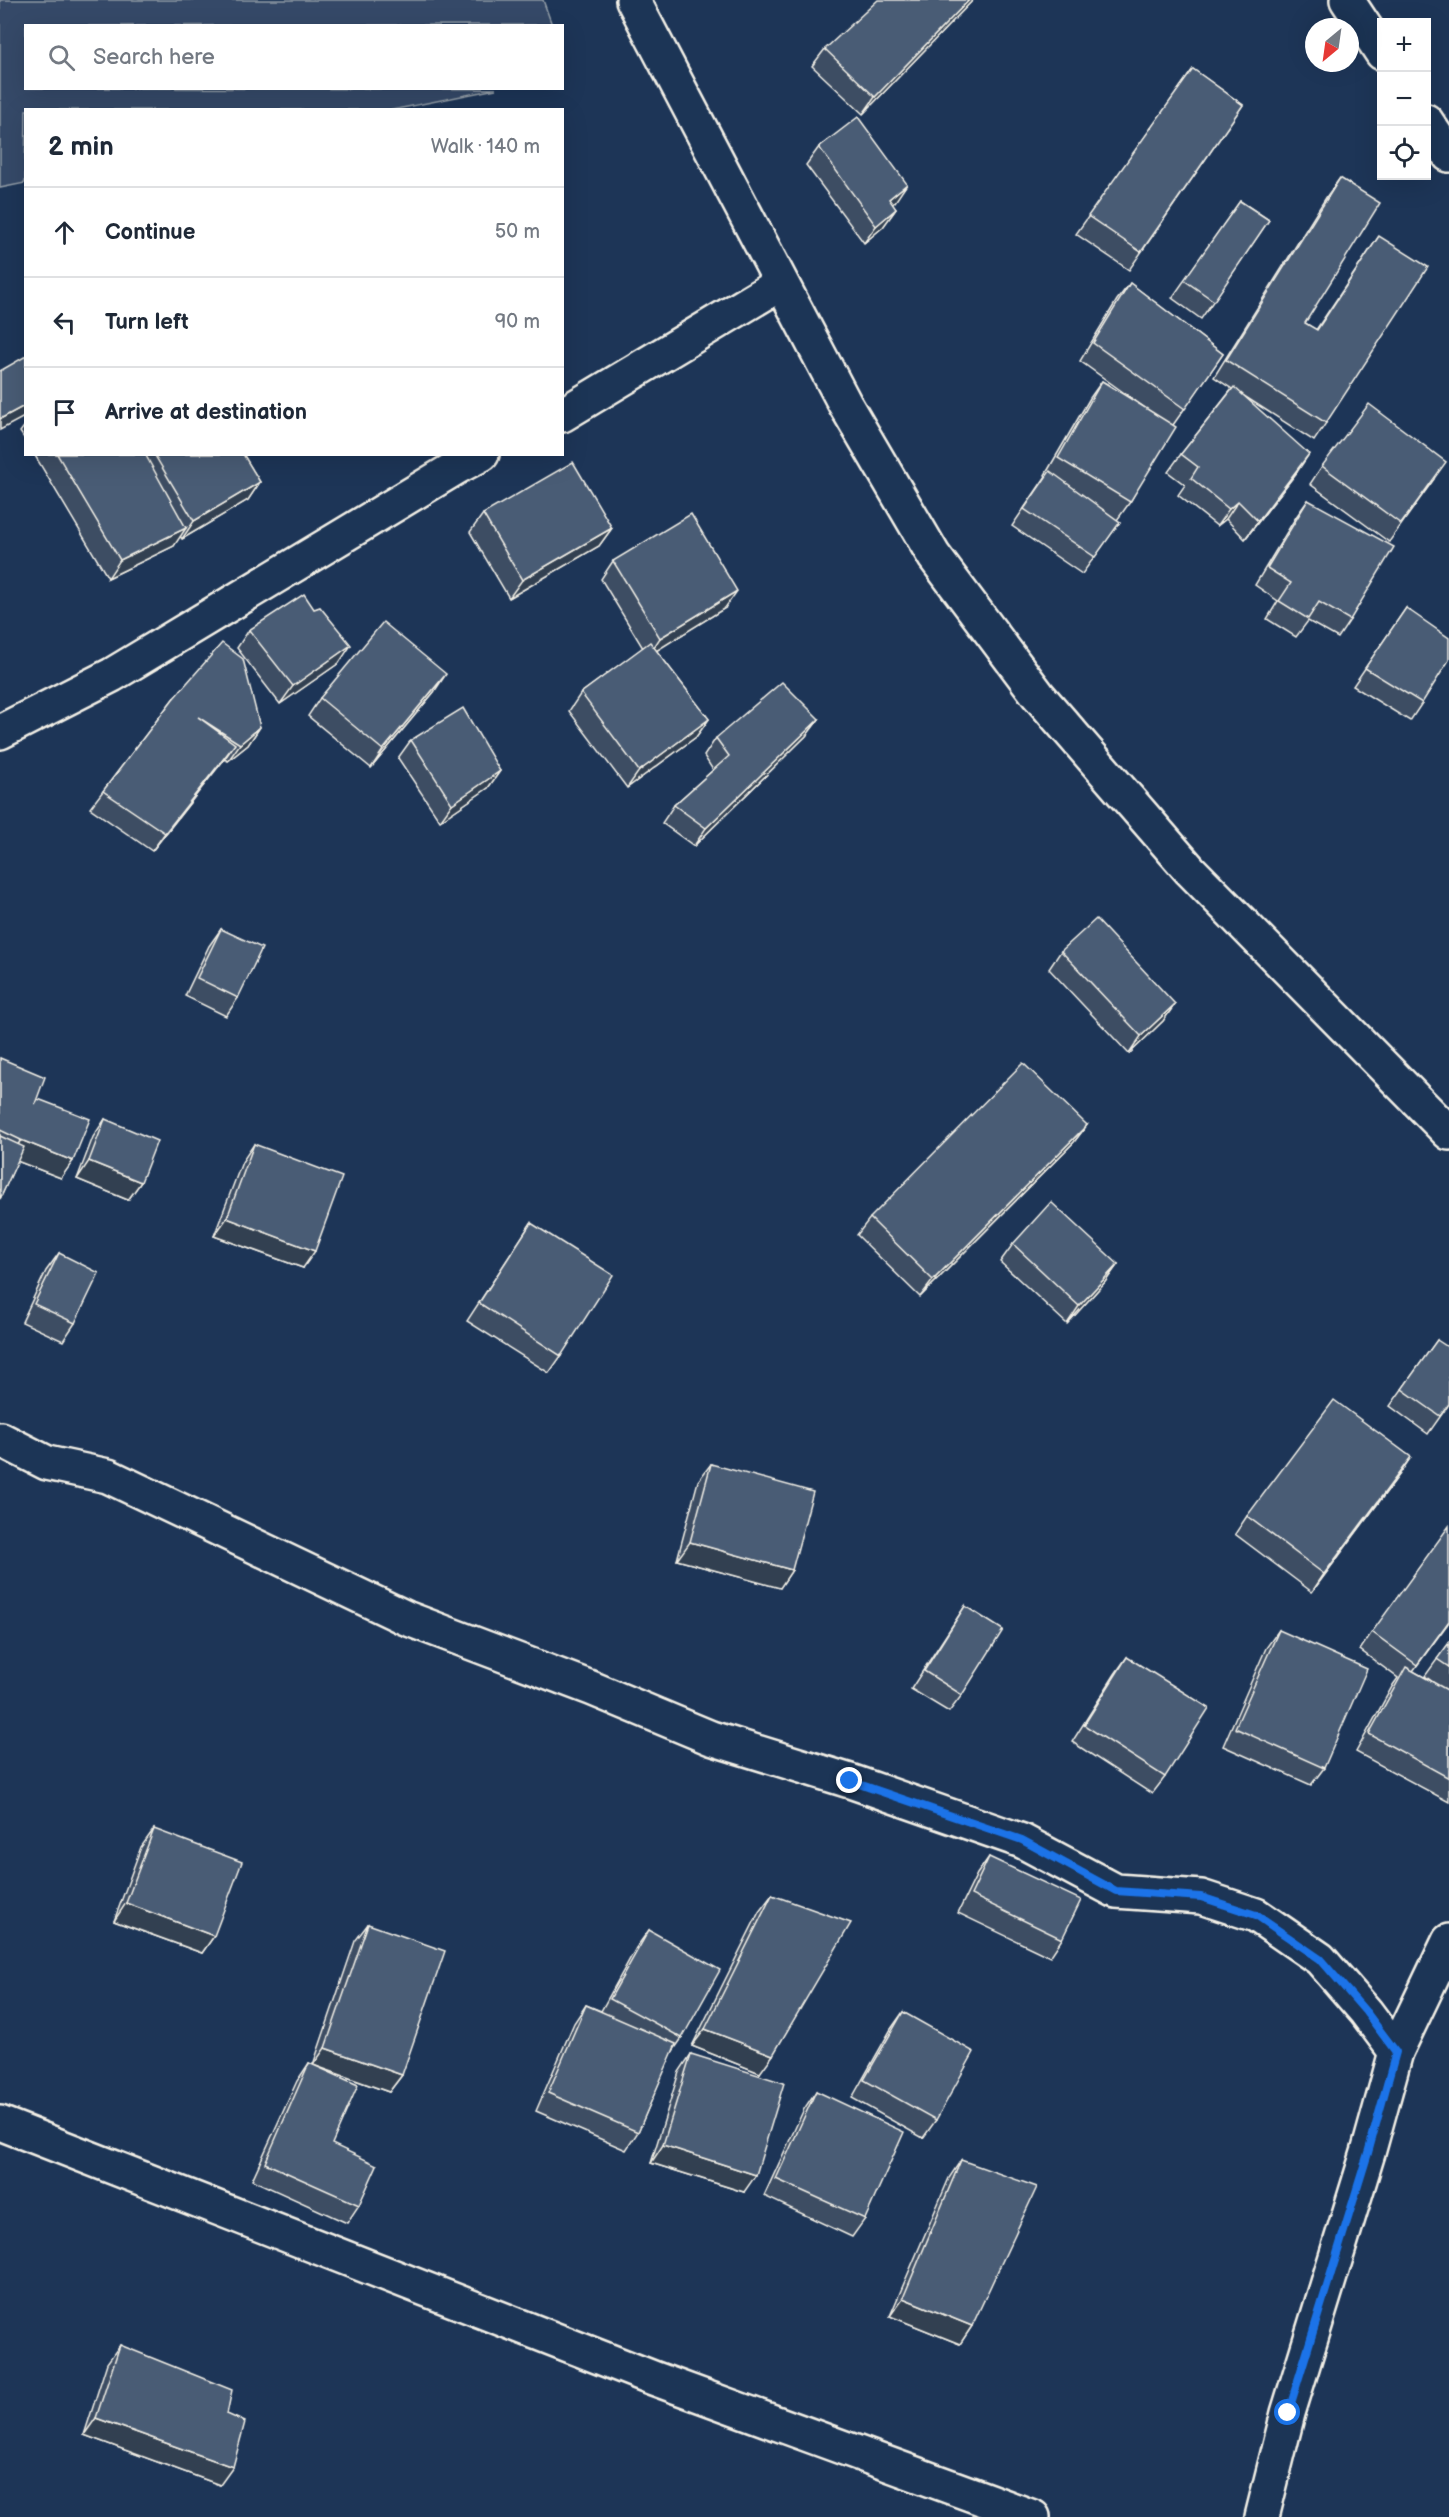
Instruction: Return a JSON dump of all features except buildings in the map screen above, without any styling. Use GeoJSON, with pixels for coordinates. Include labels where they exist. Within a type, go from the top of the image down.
{"type":"FeatureCollection","features":[{"type":"Feature","properties":{"kind":"street"},"geometry":{"type":"LineString","coordinates":[[633,0],[780,284],[845,404],[934,556],[1038,695],[1190,870],[1449,1133]]}},
{"type":"Feature","properties":{"kind":"street"},"geometry":{"type":"LineString","coordinates":[[1347,0],[1377,45]]}},
{"type":"Feature","properties":{"kind":"street"},"geometry":{"type":"LineString","coordinates":[[1429,126],[1449,155]]}},
{"type":"Feature","properties":{"kind":"street"},"geometry":{"type":"LineString","coordinates":[[564,413],[780,284]]}},
{"type":"Feature","properties":{"kind":"street"},"geometry":{"type":"LineString","coordinates":[[0,732],[112,675],[287,568],[478,456]]}},
{"type":"Feature","properties":{"kind":"street"},"geometry":{"type":"LineString","coordinates":[[0,1439],[47,1462],[108,1476],[406,1618],[591,1688],[711,1738],[850,1781],[1022,1840],[1116,1891],[1201,1897],[1256,1915],[1320,1959],[1366,2012],[1396,2052]]}},
{"type":"Feature","properties":{"kind":"street"},"geometry":{"type":"LineString","coordinates":[[1262,2517],[1288,2413],[1368,2153],[1396,2052],[1449,1941]]}},
{"type":"Feature","properties":{"kind":"street"},"geometry":{"type":"LineString","coordinates":[[0,2123],[652,2378],[1033,2517]]}},
{"type":"Feature","properties":{"kind":"shaded area"},"geometry":{"type":"Polygon","coordinates":[[[0,0],[543,0],[552,24],[24,24],[24,90],[491,90],[402,108],[24,108],[24,183],[0,188],[0,0]]]}},
{"type":"Feature","properties":{"kind":"route"},"geometry":{"type":"LineString","coordinates":[[850,1781],[1022,1840],[1116,1891],[1201,1897],[1256,1915],[1320,1959],[1366,2012],[1396,2052],[1368,2153],[1288,2413]]}}]}
